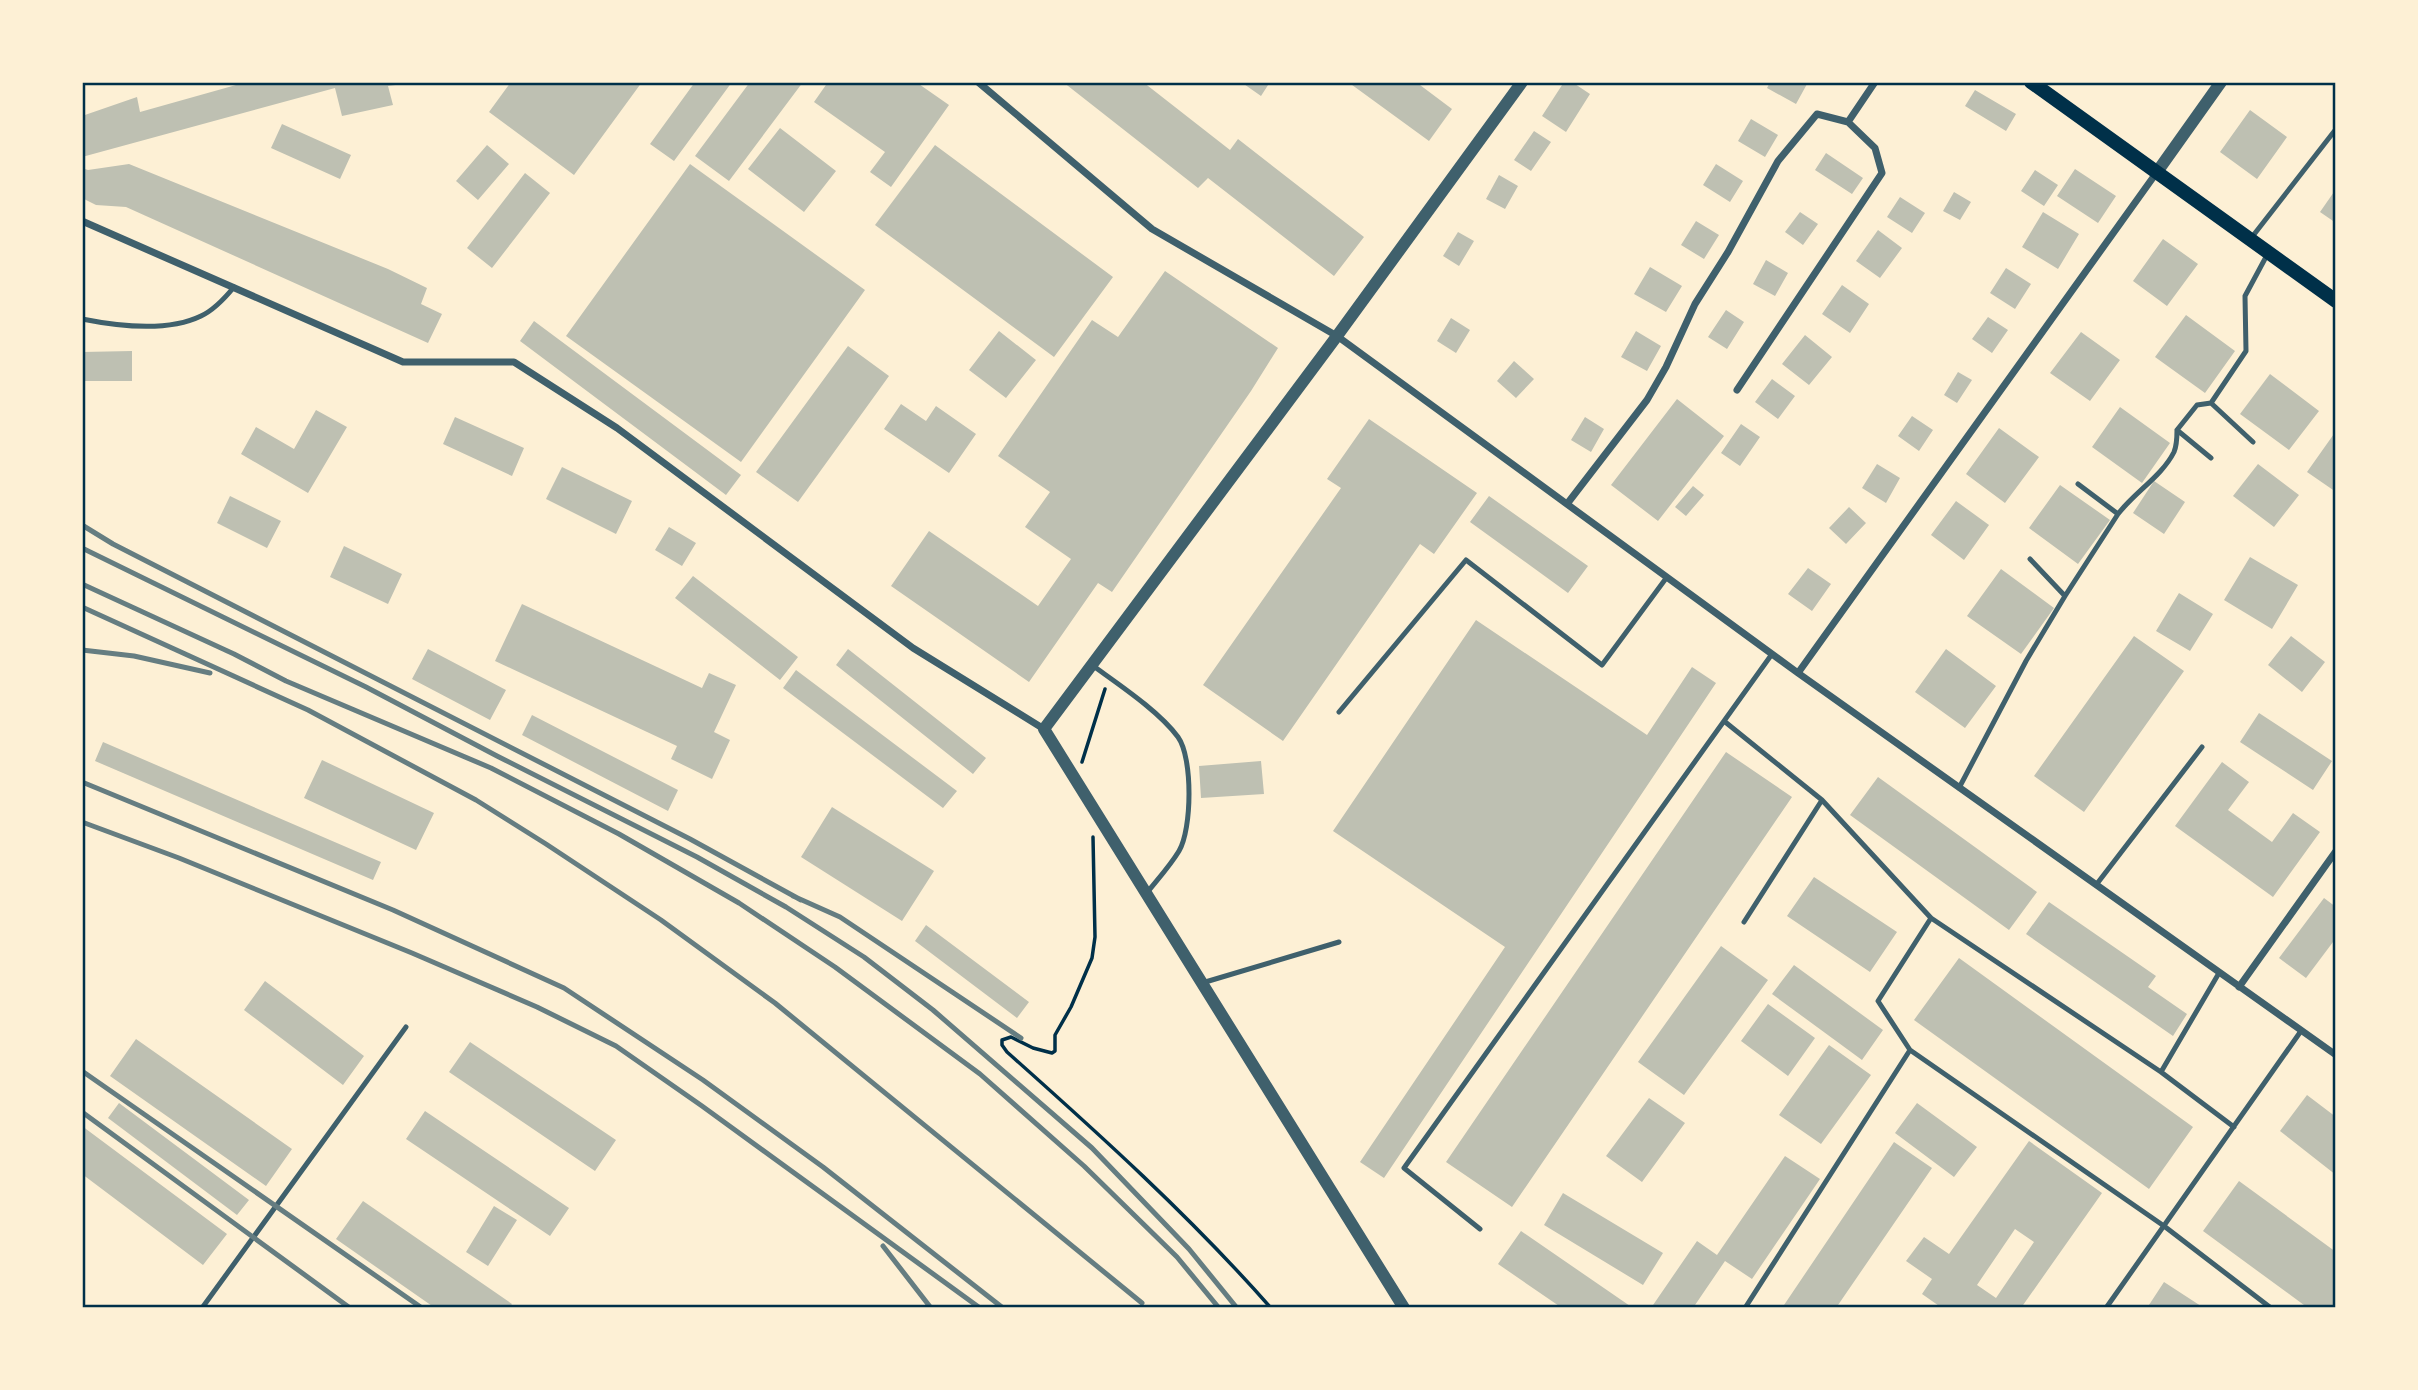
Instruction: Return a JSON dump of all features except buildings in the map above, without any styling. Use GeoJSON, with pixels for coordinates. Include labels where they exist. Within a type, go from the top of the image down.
{"type":"FeatureCollection","features":[{"type":"Feature","properties":{"kind":"main road"},"geometry":{"type":"LineString","coordinates":[[2031,82],[2336,301]]}},
{"type":"Feature","properties":{"kind":"street"},"geometry":{"type":"LineString","coordinates":[[978,82],[1152,229],[1337,335],[1798,673],[2336,1055]]}},
{"type":"Feature","properties":{"kind":"street"},"geometry":{"type":"LineString","coordinates":[[1044,729],[1522,82]]}},
{"type":"Feature","properties":{"kind":"street"},"geometry":{"type":"LineString","coordinates":[[1848,122],[1875,82]]}},
{"type":"Feature","properties":{"kind":"street"},"geometry":{"type":"LineString","coordinates":[[1798,673],[2221,82]]}},
{"type":"Feature","properties":{"kind":"street"},"geometry":{"type":"LineString","coordinates":[[1567,504],[1647,400],[1666,367],[1695,304],[1728,252],[1778,161],[1817,114],[1848,122],[1875,148],[1882,173],[1737,390]]}},
{"type":"Feature","properties":{"kind":"street"},"geometry":{"type":"LineString","coordinates":[[82,221],[403,362],[514,362],[617,428],[913,648],[1044,729],[1404,1308]]}},
{"type":"Feature","properties":{"kind":"street"},"geometry":{"type":"LineString","coordinates":[[2239,987],[2336,851]]}},
{"type":"Feature","properties":{"kind":"lane"},"geometry":{"type":"LineString","coordinates":[[2251,239],[2336,129]]}},
{"type":"Feature","properties":{"kind":"lane"},"geometry":{"type":"LineString","coordinates":[[1959,788],[2026,661],[2118,514],[2131,497],[2162,470],[2176,449],[2177,430],[2197,405],[2211,403],[2246,351],[2245,296],[2269,252]]}},
{"type":"Feature","properties":{"kind":"lane"},"geometry":{"type":"LineString","coordinates":[[82,319],[167,326],[202,316],[224,300],[234,288]]}},
{"type":"Feature","properties":{"kind":"lane"},"geometry":{"type":"LineString","coordinates":[[2211,403],[2253,442]]}},
{"type":"Feature","properties":{"kind":"lane"},"geometry":{"type":"LineString","coordinates":[[2177,430],[2211,458]]}},
{"type":"Feature","properties":{"kind":"lane"},"geometry":{"type":"LineString","coordinates":[[2078,484],[2118,514]]}},
{"type":"Feature","properties":{"kind":"lane"},"geometry":{"type":"LineString","coordinates":[[2030,559],[2065,596]]}},
{"type":"Feature","properties":{"kind":"lane"},"geometry":{"type":"LineString","coordinates":[[1339,712],[1466,560],[1602,665],[1667,577]]}},
{"type":"Feature","properties":{"kind":"lane"},"geometry":{"type":"LineString","coordinates":[[1480,1229],[1404,1168],[1772,654]]}},
{"type":"Feature","properties":{"kind":"lane"},"geometry":{"type":"LineString","coordinates":[[1092,665],[1142,702],[1179,738],[1186,767],[1188,823],[1180,850],[1146,894]]}},
{"type":"Feature","properties":{"kind":"lane"},"geometry":{"type":"LineString","coordinates":[[1724,722],[1822,800],[1931,918],[2161,1072],[2234,1127]]}},
{"type":"Feature","properties":{"kind":"lane"},"geometry":{"type":"LineString","coordinates":[[2096,885],[2202,747]]}},
{"type":"Feature","properties":{"kind":"lane"},"geometry":{"type":"LineString","coordinates":[[1744,922],[1822,800]]}},
{"type":"Feature","properties":{"kind":"lane"},"geometry":{"type":"LineString","coordinates":[[1931,918],[1878,1001],[1910,1050],[2164,1226],[2271,1308]]}},
{"type":"Feature","properties":{"kind":"lane"},"geometry":{"type":"LineString","coordinates":[[1202,983],[1339,942]]}},
{"type":"Feature","properties":{"kind":"lane"},"geometry":{"type":"LineString","coordinates":[[2161,1072],[2219,973]]}},
{"type":"Feature","properties":{"kind":"lane"},"geometry":{"type":"LineString","coordinates":[[202,1308],[406,1027]]}},
{"type":"Feature","properties":{"kind":"lane"},"geometry":{"type":"LineString","coordinates":[[2106,1308],[2301,1031]]}},
{"type":"Feature","properties":{"kind":"lane"},"geometry":{"type":"LineString","coordinates":[[1745,1308],[1910,1050]]}},
{"type":"Feature","properties":{"kind":"path"},"geometry":{"type":"LineString","coordinates":[[1076,781],[1109,677]]}},
{"type":"Feature","properties":{"kind":"path"},"geometry":{"type":"LineString","coordinates":[[1092,807],[1095,937],[1092,958],[1071,1007],[1055,1035],[1055,1051],[1052,1053],[1033,1048],[1011,1037],[1002,1040],[1002,1045],[1104,1139],[1239,1272],[1271,1308]]}},
{"type":"Feature","properties":{"kind":"railway"},"geometry":{"type":"LineString","coordinates":[[82,525],[113,544],[690,839],[801,900]]}},
{"type":"Feature","properties":{"kind":"railway"},"geometry":{"type":"LineString","coordinates":[[82,548],[366,687],[697,857],[786,907],[864,957],[933,1010],[1092,1148],[1189,1249],[1237,1308]]}},
{"type":"Feature","properties":{"kind":"railway"},"geometry":{"type":"LineString","coordinates":[[82,584],[286,681],[491,768],[619,834],[739,903],[835,967],[980,1074],[1084,1166],[1177,1257],[1219,1308]]}},
{"type":"Feature","properties":{"kind":"railway"},"geometry":{"type":"LineString","coordinates":[[82,607],[308,710],[476,800],[546,844],[661,920],[775,1003],[1142,1303]]}},
{"type":"Feature","properties":{"kind":"railway"},"geometry":{"type":"LineString","coordinates":[[82,650],[134,656],[210,673]]}},
{"type":"Feature","properties":{"kind":"railway"},"geometry":{"type":"LineString","coordinates":[[82,782],[393,910],[564,988],[703,1080],[823,1167],[1003,1308]]}},
{"type":"Feature","properties":{"kind":"railway"},"geometry":{"type":"LineString","coordinates":[[82,822],[179,858],[412,953],[537,1007],[616,1046],[980,1308]]}},
{"type":"Feature","properties":{"kind":"railway"},"geometry":{"type":"LineString","coordinates":[[793,896],[840,917],[1021,1038]]}},
{"type":"Feature","properties":{"kind":"railway"},"geometry":{"type":"LineString","coordinates":[[82,1071],[422,1308]]}},
{"type":"Feature","properties":{"kind":"railway"},"geometry":{"type":"LineString","coordinates":[[82,1112],[350,1308]]}},
{"type":"Feature","properties":{"kind":"railway"},"geometry":{"type":"LineString","coordinates":[[883,1246],[931,1308]]}}]}
